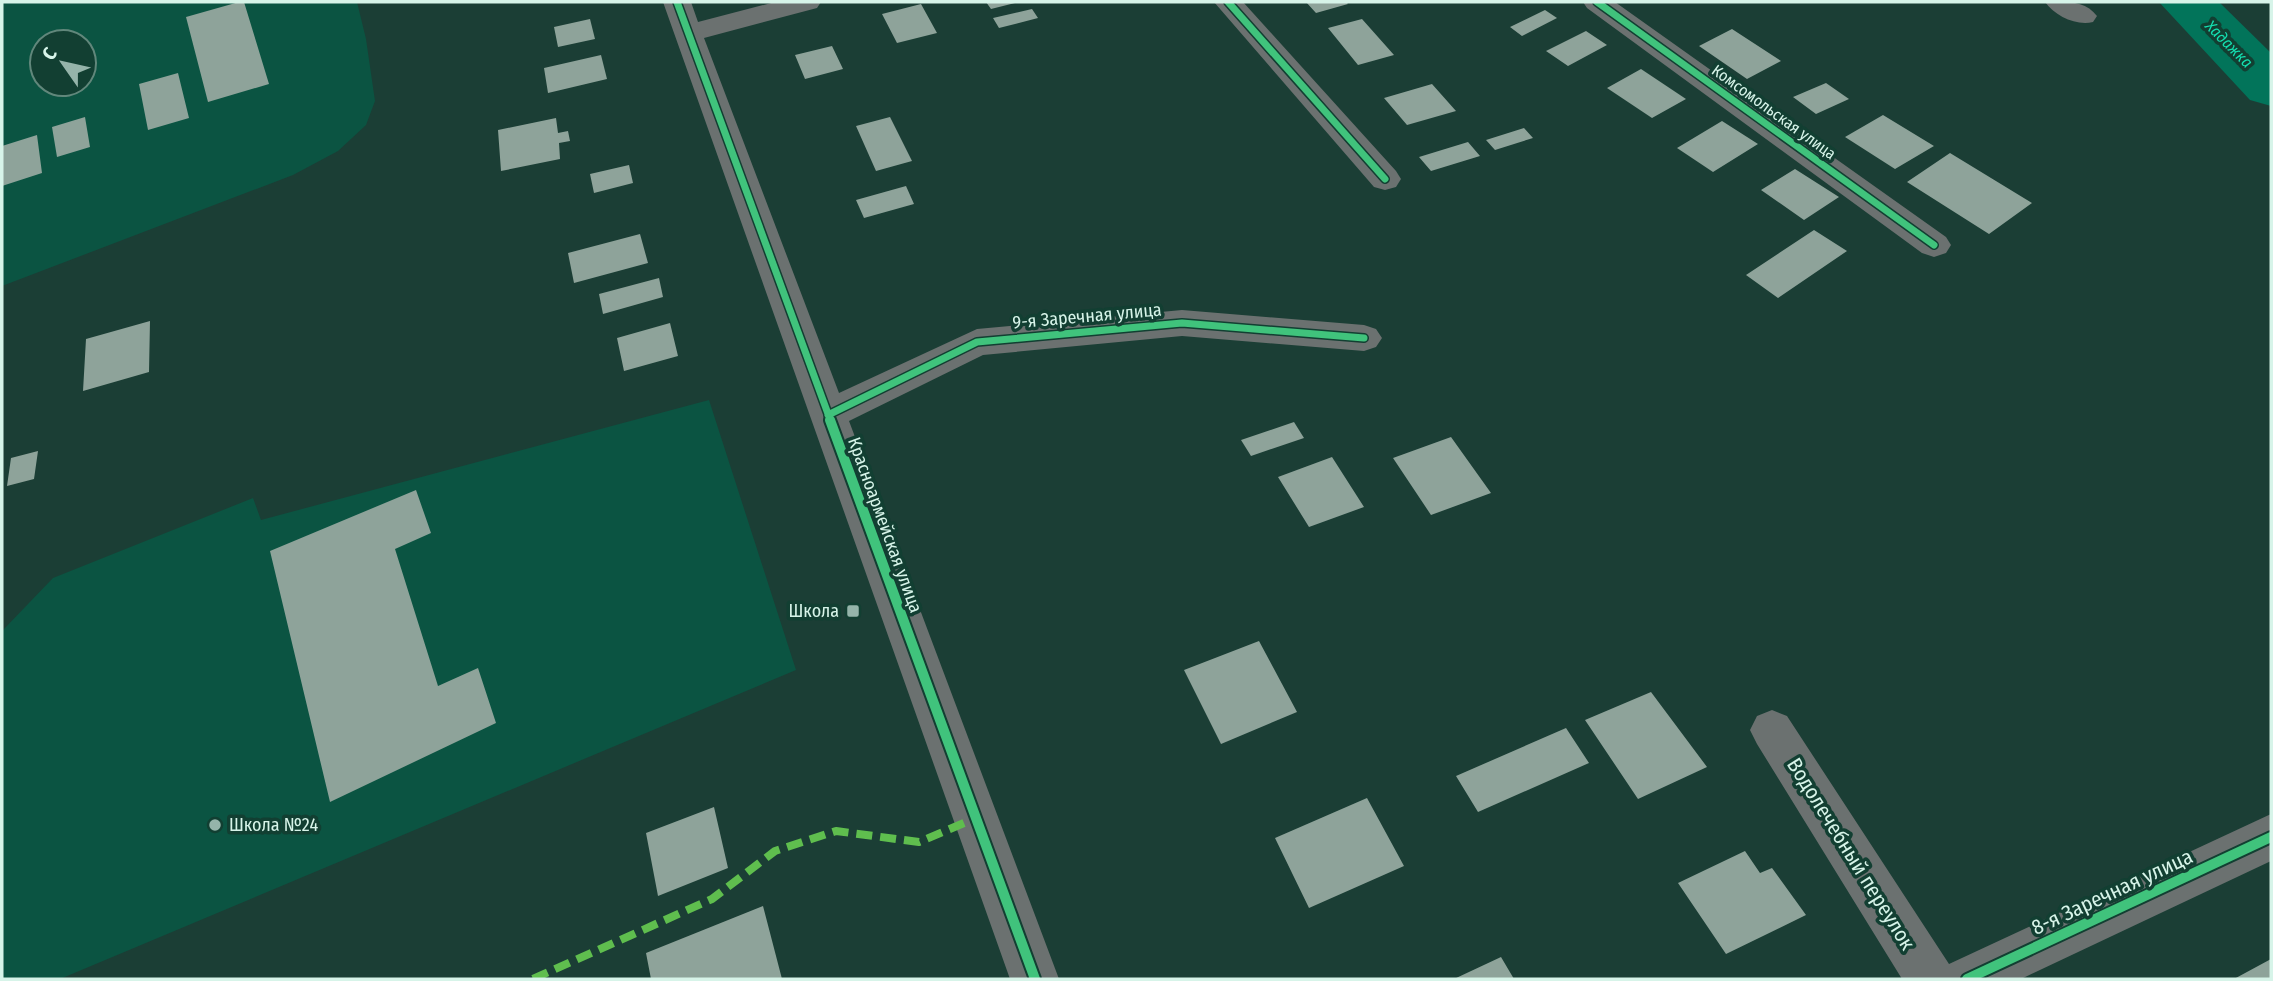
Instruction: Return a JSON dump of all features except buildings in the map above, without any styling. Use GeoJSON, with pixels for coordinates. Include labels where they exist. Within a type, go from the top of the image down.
{"type":"FeatureCollection","features":[{"type":"Feature","properties":{"kind":"street"},"geometry":{"type":"LineString","coordinates":[[683,17],[807,2]]}},
{"type":"Feature","properties":{"kind":"street"},"geometry":{"type":"LineString","coordinates":[[1228,2],[1385,180]]}},
{"type":"Feature","properties":{"kind":"street","name":"Комсомольская улица"},"geometry":{"type":"LineString","coordinates":[[1597,2],[1934,244]]}},
{"type":"Feature","properties":{"kind":"street"},"geometry":{"type":"LineString","coordinates":[[2059,2],[2083,16]]}},
{"type":"Feature","properties":{"kind":"street","name":"Красноармейская улица"},"geometry":{"type":"LineString","coordinates":[[683,17],[1035,979]]}},
{"type":"Feature","properties":{"kind":"street","name":"9-я Заречная улица"},"geometry":{"type":"LineString","coordinates":[[828,415],[977,342],[1182,323],[1364,338]]}},
{"type":"Feature","properties":{"kind":"street","name":"Водолечебный переулок"},"geometry":{"type":"LineString","coordinates":[[1772,730],[1930,979]]}},
{"type":"Feature","properties":{"kind":"street","name":"8-я Заречная улица"},"geometry":{"type":"LineString","coordinates":[[1967,979],[2271,837]]}},
{"type":"Feature","properties":{"kind":"shaded area"},"geometry":{"type":"Polygon","coordinates":[[[2,2],[357,2],[366,39],[375,101],[366,125],[338,151],[293,175],[2,286],[2,2]]]}},
{"type":"Feature","properties":{"kind":"shaded area","name":"Школа №24"},"geometry":{"type":"Polygon","coordinates":[[[709,400],[796,670],[60,979],[2,979],[3,630],[53,578],[253,498],[261,520],[709,400]]]}},
{"type":"Feature","properties":{"kind":"waterway","name":"Хадажка"},"geometry":{"type":"LineString","coordinates":[[2187,2],[2271,87]]}},
{"type":"Feature","properties":{"kind":"marked path"},"geometry":{"type":"LineString","coordinates":[[533,979],[712,899],[775,851],[836,831],[919,842],[976,818]]}},
{"type":"Feature","properties":{"kind":"cycle path"},"geometry":{"type":"LineString","coordinates":[[677,2],[1035,979]]}},
{"type":"Feature","properties":{"kind":"cycle path"},"geometry":{"type":"LineString","coordinates":[[1228,2],[1385,179]]}},
{"type":"Feature","properties":{"kind":"cycle path"},"geometry":{"type":"LineString","coordinates":[[1597,2],[1934,245]]}},
{"type":"Feature","properties":{"kind":"cycle path"},"geometry":{"type":"LineString","coordinates":[[828,415],[977,342],[1182,323],[1364,338]]}},
{"type":"Feature","properties":{"kind":"cycle path"},"geometry":{"type":"LineString","coordinates":[[1967,979],[2271,837]]}},
{"type":"Feature","properties":{"kind":"place","name":"Школа"},"geometry":{"type":"Point","coordinates":[853,611]}},
{"type":"Feature","properties":{"kind":"place","name":"Школа №24"},"geometry":{"type":"Point","coordinates":[215,825]}}]}
